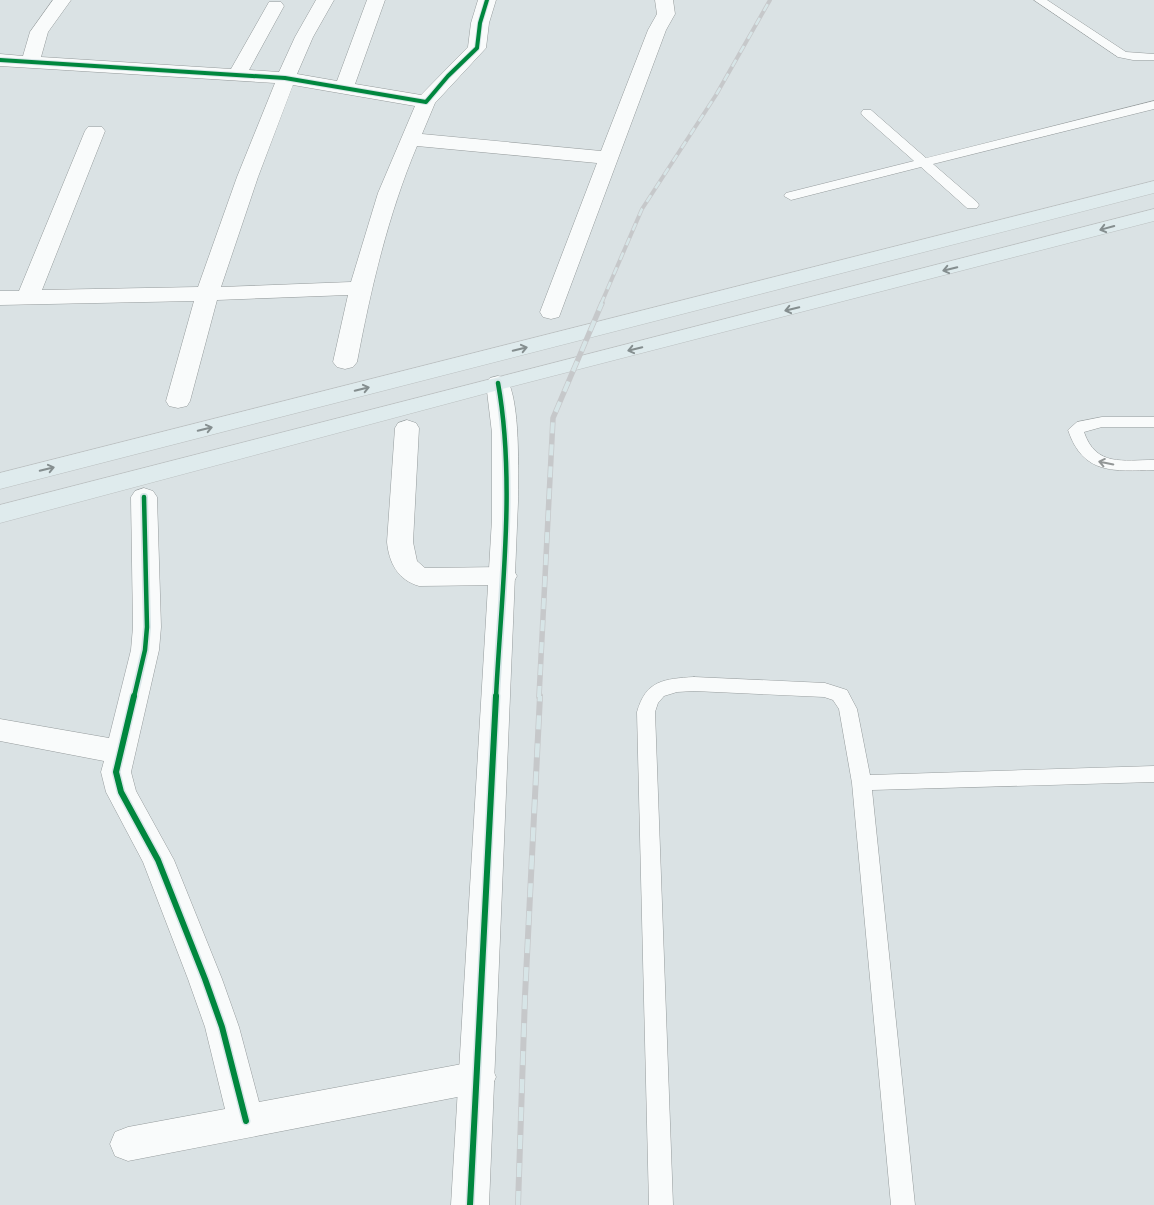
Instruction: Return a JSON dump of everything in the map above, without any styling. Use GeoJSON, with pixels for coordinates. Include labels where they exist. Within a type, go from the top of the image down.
{"type":"FeatureCollection","features":[{"type":"Feature","properties":{"kind":"main road"},"geometry":{"type":"LineString","coordinates":[[0,481],[1154,187]]}},
{"type":"Feature","properties":{"kind":"main road"},"geometry":{"type":"LineString","coordinates":[[0,514],[498,382],[1154,215]]}},
{"type":"Feature","properties":{"kind":"street"},"geometry":{"type":"LineString","coordinates":[[31,62],[39,32],[62,0]]}},
{"type":"Feature","properties":{"kind":"street"},"geometry":{"type":"LineString","coordinates":[[178,401],[206,294],[255,152],[284,78],[315,14],[325,0]]}},
{"type":"Feature","properties":{"kind":"street"},"geometry":{"type":"LineString","coordinates":[[344,88],[376,0]]}},
{"type":"Feature","properties":{"kind":"street"},"geometry":{"type":"LineString","coordinates":[[344,362],[359,288],[377,222],[426,102],[448,76],[477,48],[480,23],[486,0]]}},
{"type":"Feature","properties":{"kind":"street"},"geometry":{"type":"LineString","coordinates":[[551,312],[657,30],[666,14],[664,0]]}},
{"type":"Feature","properties":{"kind":"street"},"geometry":{"type":"LineString","coordinates":[[238,74],[275,6]]}},
{"type":"Feature","properties":{"kind":"street"},"geometry":{"type":"LineString","coordinates":[[3,65],[31,62],[284,78],[426,102]]}},
{"type":"Feature","properties":{"kind":"street"},"geometry":{"type":"LineString","coordinates":[[28,298],[95,131]]}},
{"type":"Feature","properties":{"kind":"street"},"geometry":{"type":"LineString","coordinates":[[410,139],[609,158]]}},
{"type":"Feature","properties":{"kind":"street"},"geometry":{"type":"LineString","coordinates":[[0,298],[206,294],[359,288]]}},
{"type":"Feature","properties":{"kind":"street"},"geometry":{"type":"LineString","coordinates":[[470,1205],[503,576],[506,470],[502,403],[498,382]]}},
{"type":"Feature","properties":{"kind":"street"},"geometry":{"type":"LineString","coordinates":[[407,428],[400,542],[402,560],[408,570],[419,577],[503,576]]}},
{"type":"Feature","properties":{"kind":"street"},"geometry":{"type":"LineString","coordinates":[[144,497],[146,642],[116,772],[121,792],[158,860],[206,979],[222,1027],[246,1121]]}},
{"type":"Feature","properties":{"kind":"street"},"geometry":{"type":"LineString","coordinates":[[0,730],[120,752]]}},
{"type":"Feature","properties":{"kind":"street"},"geometry":{"type":"LineString","coordinates":[[128,1144],[478,1077]]}},
{"type":"Feature","properties":{"kind":"lane"},"geometry":{"type":"LineString","coordinates":[[1040,0],[1122,55],[1133,58],[1154,57]]}},
{"type":"Feature","properties":{"kind":"lane"},"geometry":{"type":"LineString","coordinates":[[791,196],[1154,105]]}},
{"type":"Feature","properties":{"kind":"lane"},"geometry":{"type":"LineString","coordinates":[[867,113],[972,206]]}},
{"type":"Feature","properties":{"kind":"lane"},"geometry":{"type":"LineString","coordinates":[[1154,422],[1092,422],[1082,424],[1076,430],[1079,443],[1088,455],[1100,463],[1154,465]]}},
{"type":"Feature","properties":{"kind":"lane"},"geometry":{"type":"LineString","coordinates":[[661,1205],[646,712],[649,698],[659,690],[674,685],[694,684],[824,690],[840,695],[848,709],[862,783],[903,1205]]}},
{"type":"Feature","properties":{"kind":"lane"},"geometry":{"type":"LineString","coordinates":[[862,783],[1154,774]]}},
{"type":"Feature","properties":{"kind":"railway"},"geometry":{"type":"LineString","coordinates":[[601,304],[642,209],[716,95],[770,0]]}},
{"type":"Feature","properties":{"kind":"railway"},"geometry":{"type":"LineString","coordinates":[[539,697],[553,418],[602,303]]}},
{"type":"Feature","properties":{"kind":"railway"},"geometry":{"type":"LineString","coordinates":[[518,1205],[525,996],[540,696]]}},
{"type":"Feature","properties":{"kind":"cycle path"},"geometry":{"type":"LineString","coordinates":[[0,60],[285,78],[426,102],[448,76],[477,48],[480,23],[487,0]]}},
{"type":"Feature","properties":{"kind":"cycle path"},"geometry":{"type":"LineString","coordinates":[[470,1205],[505,519],[506,467],[498,383]]}},
{"type":"Feature","properties":{"kind":"cycle path"},"geometry":{"type":"LineString","coordinates":[[144,497],[147,627],[145,650],[116,772],[121,792],[158,860],[205,979],[222,1027],[246,1121]]}}]}
